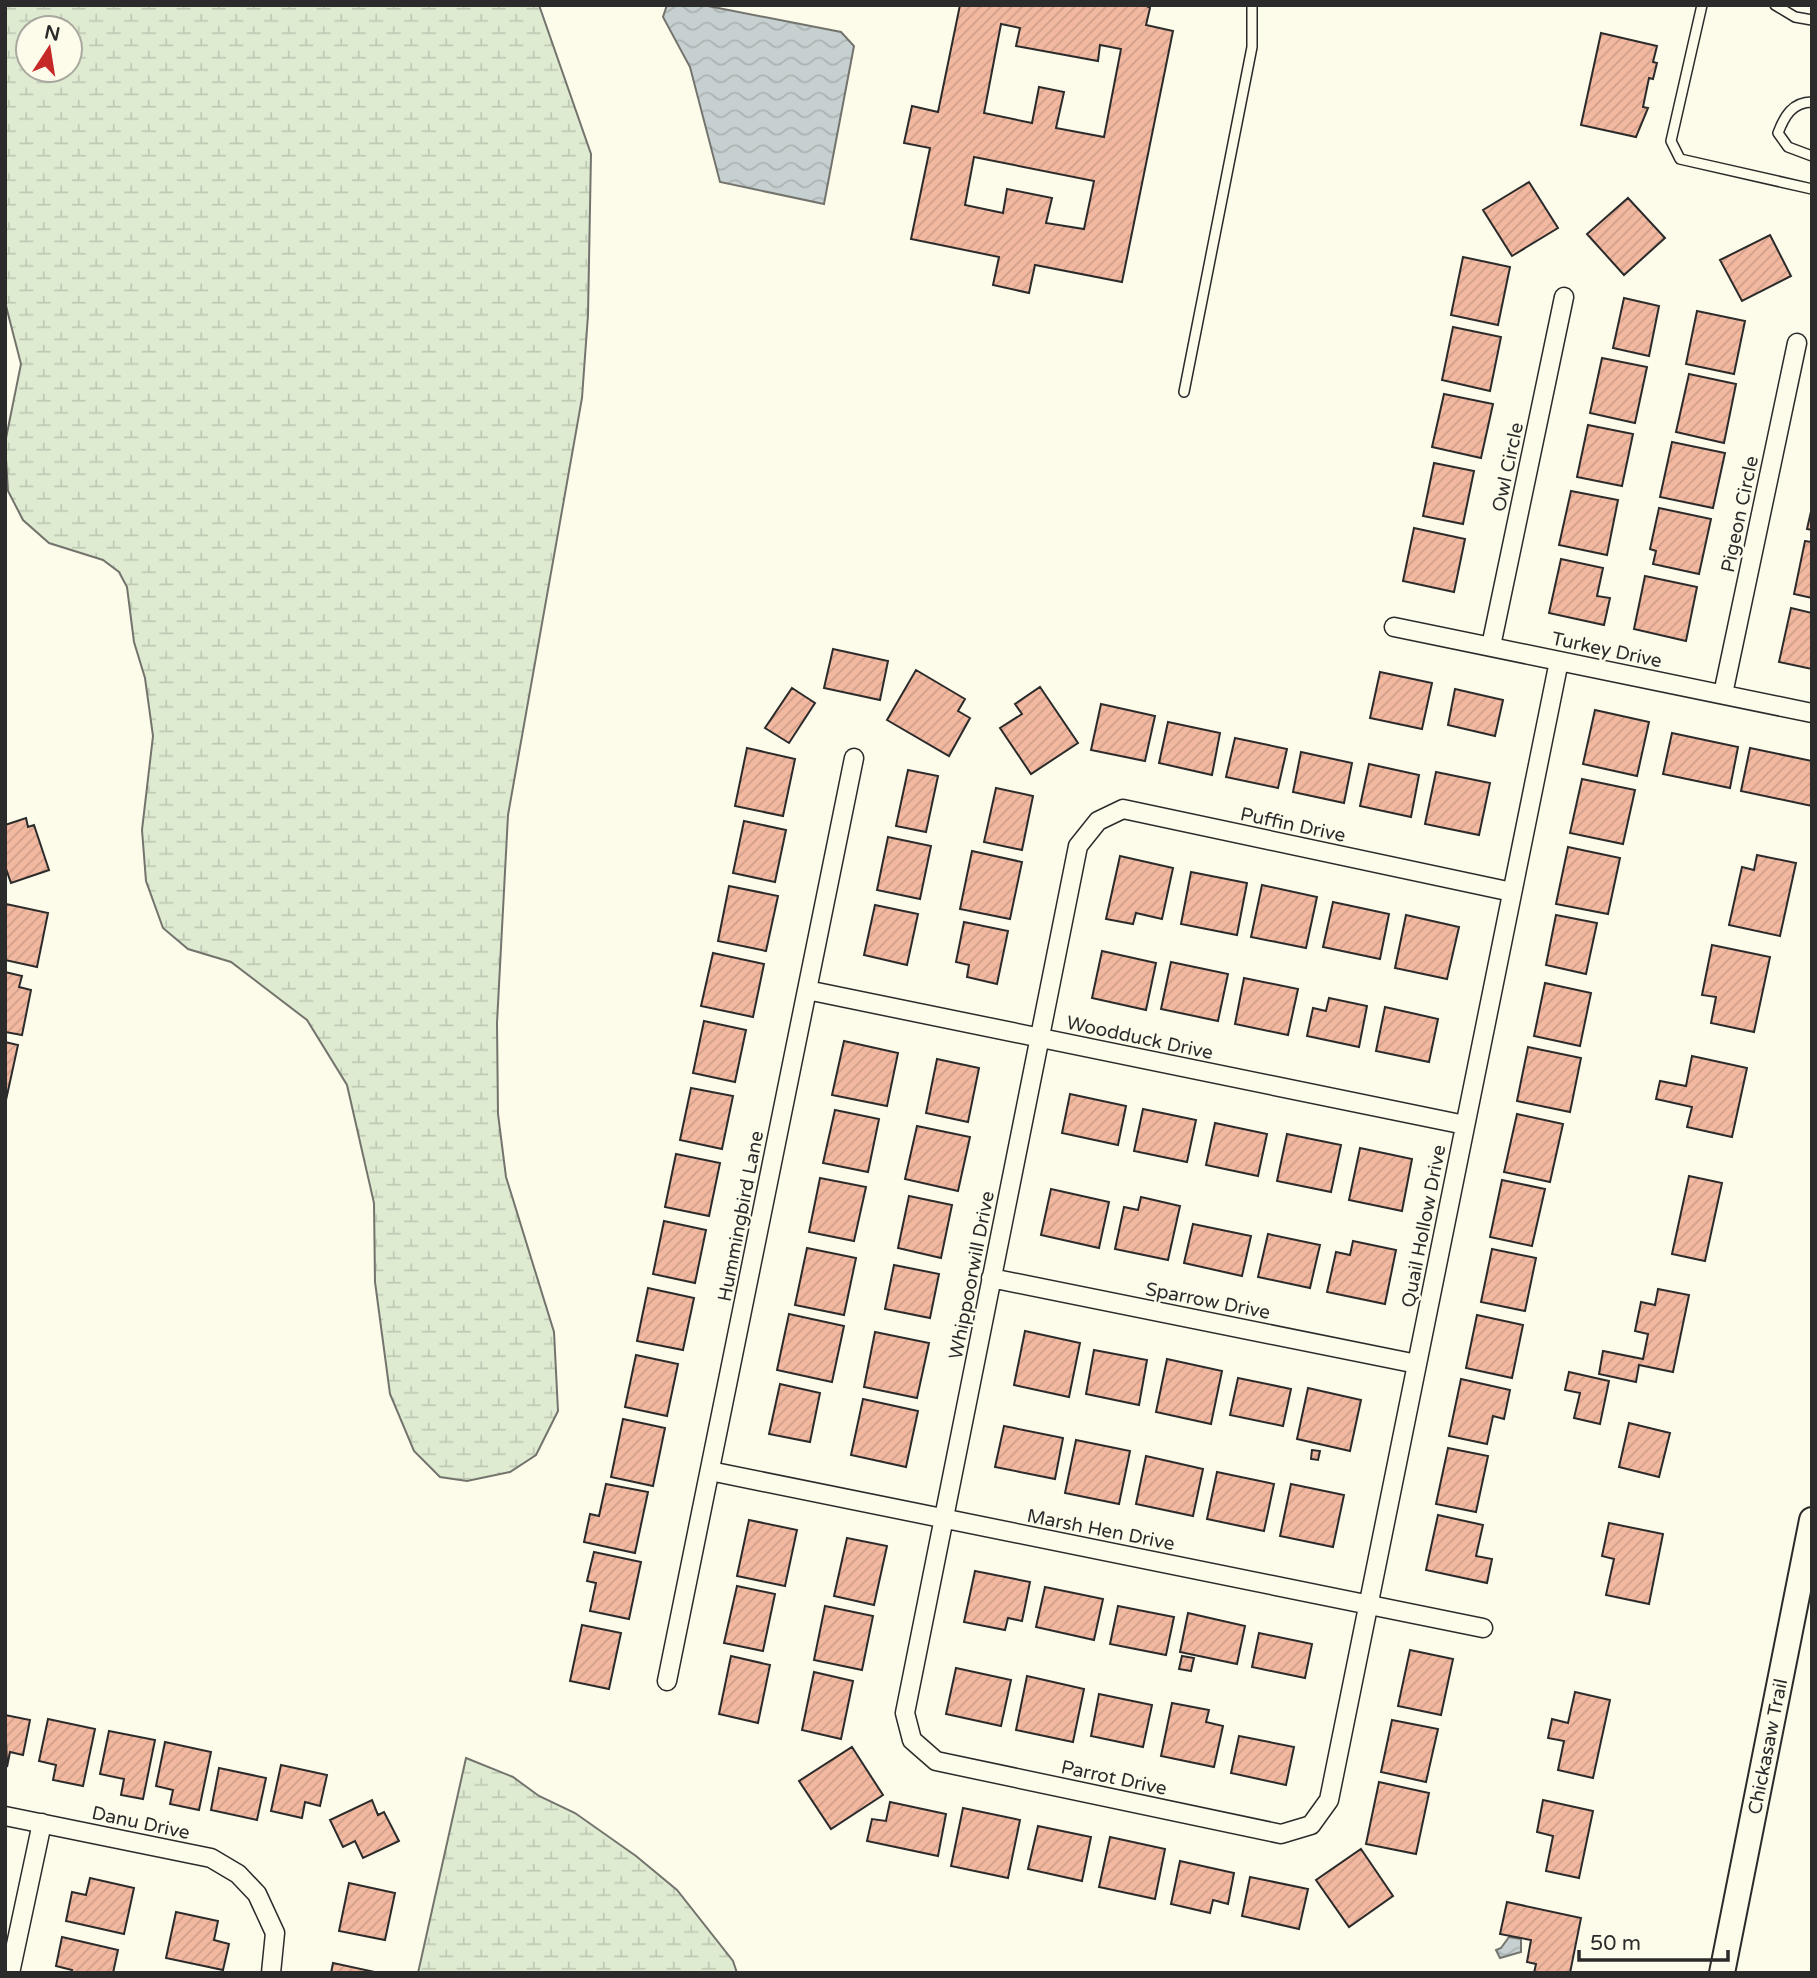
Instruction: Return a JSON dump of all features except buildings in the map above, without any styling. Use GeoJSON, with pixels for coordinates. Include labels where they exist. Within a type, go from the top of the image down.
{"type":"FeatureCollection","features":[{"type":"Feature","properties":{"kind":"street","name":"Owl Circle"},"geometry":{"type":"LineString","coordinates":[[1491,646],[1564,297]]}},
{"type":"Feature","properties":{"kind":"street","name":"Pigeon Circle"},"geometry":{"type":"LineString","coordinates":[[1723,694],[1797,343]]}},
{"type":"Feature","properties":{"kind":"street","name":"Turkey Drive"},"geometry":{"type":"LineString","coordinates":[[1394,626],[1812,713]]}},
{"type":"Feature","properties":{"kind":"street","name":"Quail Hollow Drive"},"geometry":{"type":"LineString","coordinates":[[1329,1800],[1559,660]]}},
{"type":"Feature","properties":{"kind":"street","name":"Hummingbird Lane"},"geometry":{"type":"LineString","coordinates":[[667,1681],[855,758]]}},
{"type":"Feature","properties":{"kind":"street","name":"Puffin Drive"},"geometry":{"type":"LineString","coordinates":[[1078,846],[1098,821],[1124,809],[1512,892]]}},
{"type":"Feature","properties":{"kind":"street","name":"Whippoorwill Drive"},"geometry":{"type":"LineString","coordinates":[[905,1713],[1078,846]]}},
{"type":"Feature","properties":{"kind":"street","name":"Woodduck Drive"},"geometry":{"type":"LineString","coordinates":[[807,990],[1465,1125]]}},
{"type":"Feature","properties":{"kind":"street","name":"Sparrow Drive"},"geometry":{"type":"LineString","coordinates":[[992,1278],[1417,1364]]}},
{"type":"Feature","properties":{"kind":"street","name":"Marsh Hen Drive"},"geometry":{"type":"LineString","coordinates":[[710,1471],[1483,1628]]}},
{"type":"Feature","properties":{"kind":"street","name":"Chickasaw Trail"},"geometry":{"type":"LineString","coordinates":[[1722,1973],[1812,1520]]}},
{"type":"Feature","properties":{"kind":"street","name":"Parrot Drive"},"geometry":{"type":"LineString","coordinates":[[905,1713],[912,1740],[936,1761],[1281,1834],[1311,1825],[1329,1800]]}},
{"type":"Feature","properties":{"kind":"street","name":"Danu Drive"},"geometry":{"type":"LineString","coordinates":[[5,1816],[211,1858],[238,1874],[257,1894],[275,1933],[271,1973]]}},
{"type":"Feature","properties":{"kind":"street"},"geometry":{"type":"LineString","coordinates":[[10,1973],[42,1823]]}},
{"type":"Feature","properties":{"kind":"lane"},"geometry":{"type":"LineString","coordinates":[[1184,392],[1252,47],[1252,5]]}},
{"type":"Feature","properties":{"kind":"lane"},"geometry":{"type":"LineString","coordinates":[[1702,5],[1671,141],[1679,159],[1812,190]]}},
{"type":"Feature","properties":{"kind":"lane"},"geometry":{"type":"LineString","coordinates":[[1775,5],[1796,17],[1812,20]]}},
{"type":"Feature","properties":{"kind":"lane"},"geometry":{"type":"LineString","coordinates":[[1812,102],[1804,102],[1786,113],[1778,133],[1788,147],[1812,156]]}},
{"type":"Feature","properties":{"kind":"green space"},"geometry":{"type":"Polygon","coordinates":[[[5,5],[539,5],[591,154],[588,315],[582,398],[508,815],[497,1023],[498,1114],[506,1177],[554,1332],[558,1411],[536,1455],[510,1472],[467,1481],[440,1477],[414,1451],[390,1394],[375,1282],[374,1203],[347,1085],[307,1020],[231,962],[188,949],[163,928],[146,881],[142,830],[153,736],[145,678],[134,642],[127,587],[119,572],[103,560],[49,543],[23,520],[8,491],[5,443],[21,364],[5,302],[5,5]]]}},
{"type":"Feature","properties":{"kind":"green space"},"geometry":{"type":"Polygon","coordinates":[[[466,1758],[513,1777],[539,1796],[575,1813],[636,1856],[677,1890],[733,1961],[737,1973],[418,1973],[466,1758]]]}},
{"type":"Feature","properties":{"kind":"water"},"geometry":{"type":"Polygon","coordinates":[[[667,5],[703,5],[841,32],[854,46],[824,204],[720,182],[690,67],[663,17],[667,5]]]}},
{"type":"Feature","properties":{"kind":"water"},"geometry":{"type":"Polygon","coordinates":[[[1509,1937],[1521,1939],[1521,1952],[1500,1958],[1496,1950],[1501,1948],[1509,1937]]]}}]}
